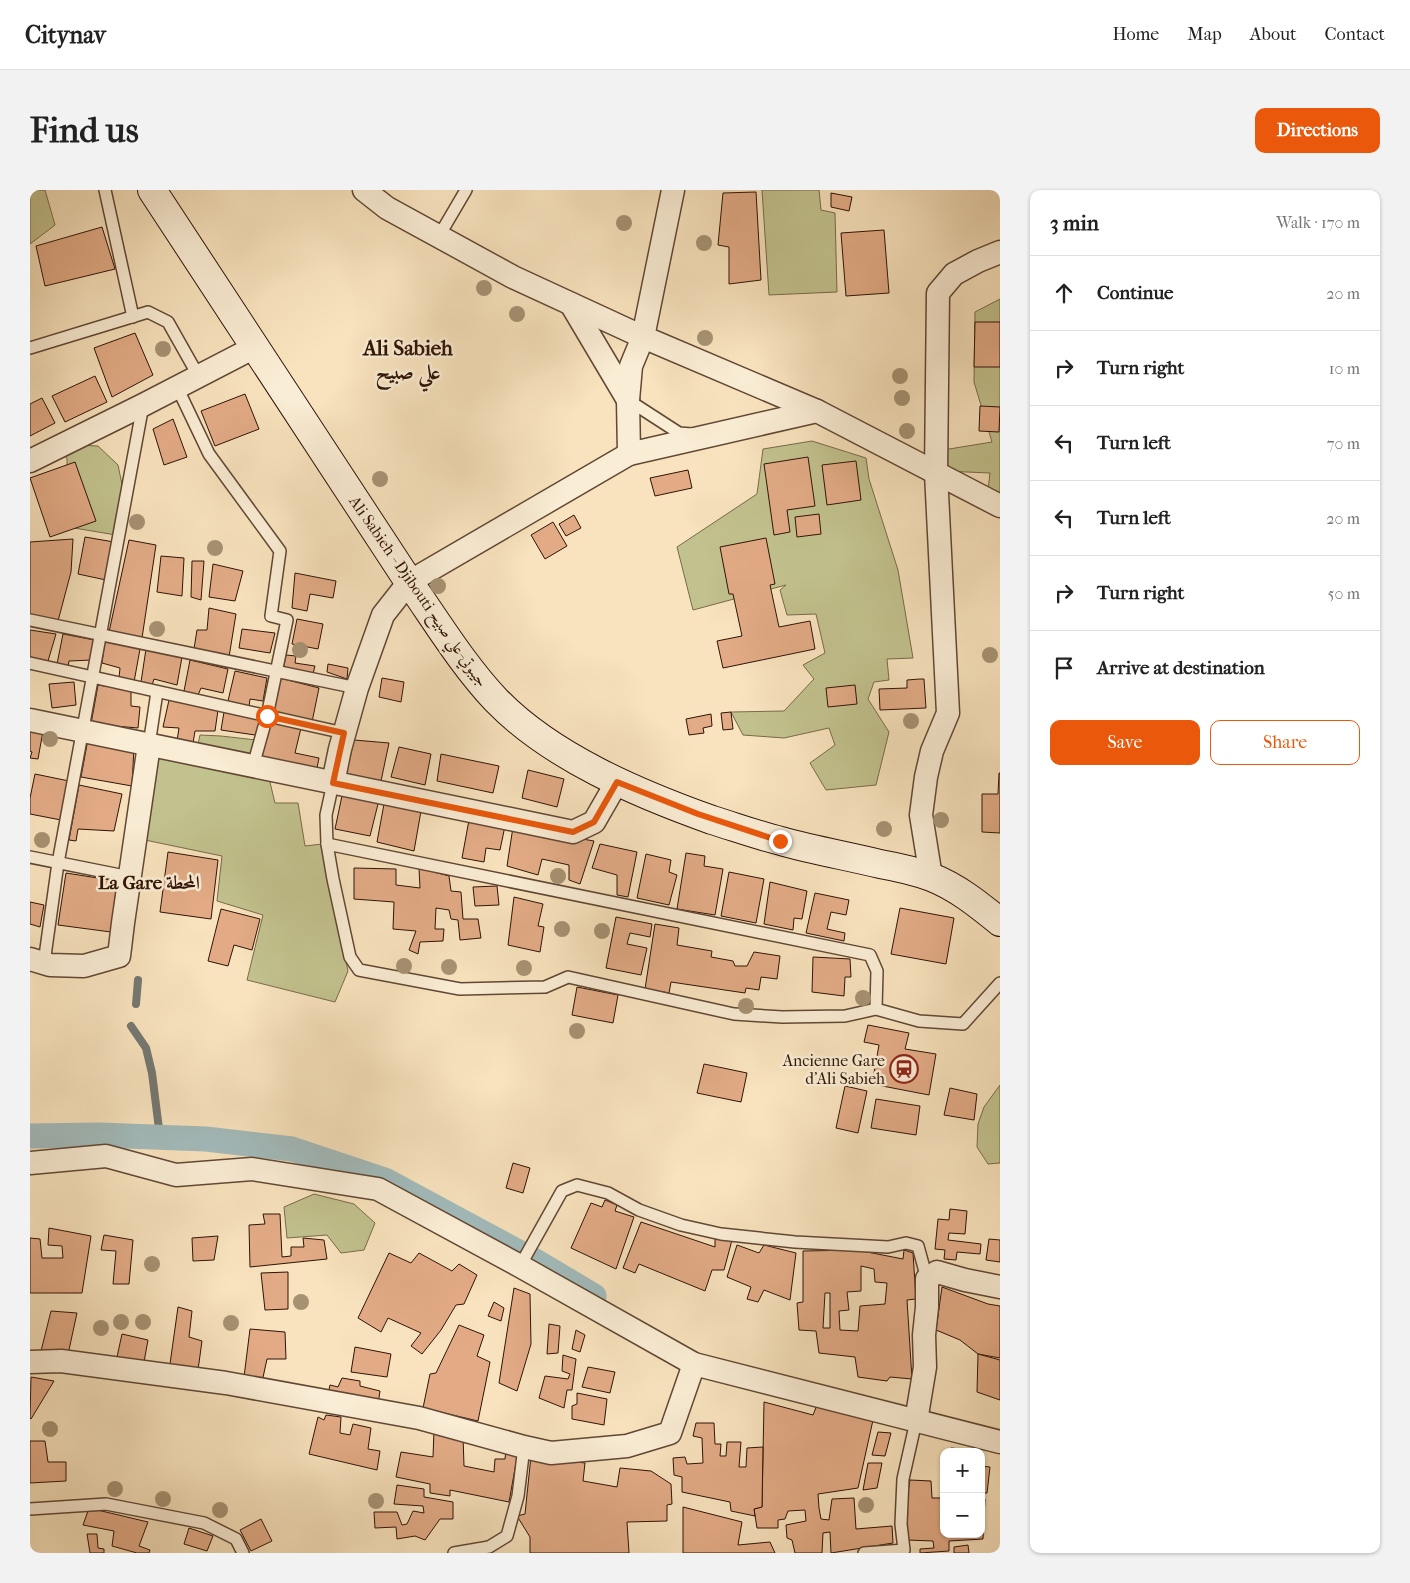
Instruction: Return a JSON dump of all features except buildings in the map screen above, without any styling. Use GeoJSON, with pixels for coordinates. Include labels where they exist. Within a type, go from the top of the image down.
{"type":"FeatureCollection","features":[{"type":"Feature","properties":{"kind":"main road","name":"Ali Sabieh - Djibouti جيبوتي-علي صبيح"},"geometry":{"type":"LineString","coordinates":[[152,190],[409,582],[472,672],[497,701],[557,749],[617,782],[698,814],[780,841],[902,868],[931,877],[959,891],[1000,922]]}},
{"type":"Feature","properties":{"kind":"street"},"geometry":{"type":"LineString","coordinates":[[364,190],[387,208],[513,277],[643,337],[817,411],[1000,506]]}},
{"type":"Feature","properties":{"kind":"street"},"geometry":{"type":"LineString","coordinates":[[629,454],[628,400],[631,366],[643,337],[673,190]]}},
{"type":"Feature","properties":{"kind":"street"},"geometry":{"type":"LineString","coordinates":[[931,877],[921,815],[926,777],[932,751],[948,713],[936,473],[938,293],[954,274],[1000,252]]}},
{"type":"Feature","properties":{"kind":"street"},"geometry":{"type":"LineString","coordinates":[[571,304],[628,400]]}},
{"type":"Feature","properties":{"kind":"street"},"geometry":{"type":"LineString","coordinates":[[30,461],[255,347]]}},
{"type":"Feature","properties":{"kind":"street"},"geometry":{"type":"LineString","coordinates":[[333,783],[356,688],[383,615],[409,582],[629,454],[817,411]]}},
{"type":"Feature","properties":{"kind":"street"},"geometry":{"type":"LineString","coordinates":[[30,720],[573,832],[594,822],[617,782]]}},
{"type":"Feature","properties":{"kind":"street"},"geometry":{"type":"LineString","coordinates":[[37,961],[50,965],[84,966],[120,956],[150,745]]}},
{"type":"Feature","properties":{"kind":"street"},"geometry":{"type":"LineString","coordinates":[[30,1163],[106,1156],[176,1175],[252,1168],[378,1190],[520,1266],[694,1364],[1000,1442]]}},
{"type":"Feature","properties":{"kind":"street"},"geometry":{"type":"LineString","coordinates":[[916,1421],[925,1367],[924,1336],[927,1279],[937,1272],[1000,1287]]}},
{"type":"Feature","properties":{"kind":"street"},"geometry":{"type":"LineString","coordinates":[[30,1362],[61,1361],[226,1382],[419,1418],[551,1453],[627,1446],[670,1433],[694,1364]]}},
{"type":"Feature","properties":{"kind":"lane"},"geometry":{"type":"LineString","coordinates":[[105,190],[133,317]]}},
{"type":"Feature","properties":{"kind":"lane"},"geometry":{"type":"LineString","coordinates":[[439,236],[466,190]]}},
{"type":"Feature","properties":{"kind":"lane"},"geometry":{"type":"LineString","coordinates":[[30,348],[148,312],[168,322],[199,377]]}},
{"type":"Feature","properties":{"kind":"lane"},"geometry":{"type":"LineString","coordinates":[[178,387],[209,454],[280,551],[271,616],[287,620],[267,716],[253,766]]}},
{"type":"Feature","properties":{"kind":"lane"},"geometry":{"type":"LineString","coordinates":[[628,400],[679,433],[709,436]]}},
{"type":"Feature","properties":{"kind":"lane"},"geometry":{"type":"LineString","coordinates":[[37,961],[58,863],[143,405]]}},
{"type":"Feature","properties":{"kind":"lane"},"geometry":{"type":"LineString","coordinates":[[30,620],[356,688]]}},
{"type":"Feature","properties":{"kind":"lane"},"geometry":{"type":"LineString","coordinates":[[30,664],[344,733]]}},
{"type":"Feature","properties":{"kind":"lane"},"geometry":{"type":"LineString","coordinates":[[150,745],[158,692]]}},
{"type":"Feature","properties":{"kind":"lane"},"geometry":{"type":"LineString","coordinates":[[333,783],[326,815],[327,844],[332,879],[350,957],[359,970],[460,990],[545,987],[568,976],[734,1014],[782,1017],[845,1016],[876,1009],[919,1021],[963,1024],[1000,983]]}},
{"type":"Feature","properties":{"kind":"lane"},"geometry":{"type":"LineString","coordinates":[[327,844],[870,955],[877,971],[876,1009]]}},
{"type":"Feature","properties":{"kind":"lane"},"geometry":{"type":"LineString","coordinates":[[30,857],[130,877]]}},
{"type":"Feature","properties":{"kind":"lane"},"geometry":{"type":"LineString","coordinates":[[520,1266],[562,1191],[577,1185],[608,1193],[639,1210],[681,1225],[721,1234],[795,1242],[888,1247],[906,1243],[918,1246],[927,1279]]}},
{"type":"Feature","properties":{"kind":"lane"},"geometry":{"type":"LineString","coordinates":[[864,1553],[904,1550],[901,1524],[903,1479],[916,1421]]}},
{"type":"Feature","properties":{"kind":"lane"},"geometry":{"type":"LineString","coordinates":[[454,1553],[489,1547],[507,1536],[518,1496],[524,1447]]}},
{"type":"Feature","properties":{"kind":"lane"},"geometry":{"type":"LineString","coordinates":[[30,1509],[106,1504],[204,1523],[236,1539],[243,1553]]}},
{"type":"Feature","properties":{"kind":"green space"},"geometry":{"type":"Polygon","coordinates":[[[30,190],[45,190],[55,225],[30,244],[30,190]]]}},
{"type":"Feature","properties":{"kind":"green space"},"geometry":{"type":"Polygon","coordinates":[[[762,190],[819,190],[821,210],[835,213],[837,292],[769,295],[762,190]]]}},
{"type":"Feature","properties":{"kind":"green space"},"geometry":{"type":"Polygon","coordinates":[[[1000,299],[1000,497],[988,490],[990,473],[943,471],[943,450],[992,442],[974,382],[975,312],[1000,299]]]}},
{"type":"Feature","properties":{"kind":"green space"},"geometry":{"type":"Polygon","coordinates":[[[812,441],[866,458],[869,479],[898,570],[913,658],[887,659],[889,680],[874,682],[868,699],[889,732],[876,785],[826,790],[810,763],[835,745],[829,728],[784,738],[743,735],[731,712],[784,711],[814,679],[803,665],[825,653],[816,614],[787,615],[780,590],[786,585],[693,610],[677,547],[757,494],[763,449],[812,441]]]}},
{"type":"Feature","properties":{"kind":"green space"},"geometry":{"type":"Polygon","coordinates":[[[76,445],[98,446],[118,465],[123,489],[116,535],[68,527],[67,459],[63,451],[76,445]]]}},
{"type":"Feature","properties":{"kind":"green space"},"geometry":{"type":"Polygon","coordinates":[[[200,735],[256,740],[246,770],[268,774],[275,803],[298,803],[305,846],[322,844],[348,971],[335,1002],[247,980],[263,915],[217,901],[222,856],[140,839],[154,751],[195,758],[200,735]]]}},
{"type":"Feature","properties":{"kind":"green space"},"geometry":{"type":"Polygon","coordinates":[[[1000,1085],[1000,1163],[988,1164],[977,1147],[978,1124],[984,1107],[1000,1085]]]}},
{"type":"Feature","properties":{"kind":"green space"},"geometry":{"type":"Polygon","coordinates":[[[314,1194],[354,1204],[375,1223],[364,1250],[341,1253],[327,1235],[287,1238],[284,1207],[314,1194]]]}},
{"type":"Feature","properties":{"kind":"waterway"},"geometry":{"type":"LineString","coordinates":[[136,1004],[138,980]]}},
{"type":"Feature","properties":{"kind":"waterway"},"geometry":{"type":"LineString","coordinates":[[131,1026],[146,1048],[152,1073],[160,1137]]}},
{"type":"Feature","properties":{"kind":"waterway"},"geometry":{"type":"LineString","coordinates":[[30,1136],[99,1135],[206,1139],[292,1149],[385,1180],[537,1262],[594,1296]]}},
{"type":"Feature","properties":{"kind":"place","name":"Ancienne Gare d'Ali Sabieh"},"geometry":{"type":"Point","coordinates":[904,1069]}},
{"type":"Feature","properties":{"kind":"district","name":"Ali Sabieh علي صبيح"},"geometry":{"type":"Point","coordinates":[408,360]}},
{"type":"Feature","properties":{"kind":"district","name":"La Gare المحطة"},"geometry":{"type":"Point","coordinates":[149,882]}},
{"type":"Feature","properties":{"kind":"route"},"geometry":{"type":"LineString","coordinates":[[267,716],[344,733],[333,783],[573,832],[594,822],[617,782],[698,814],[780,841]]}}]}
